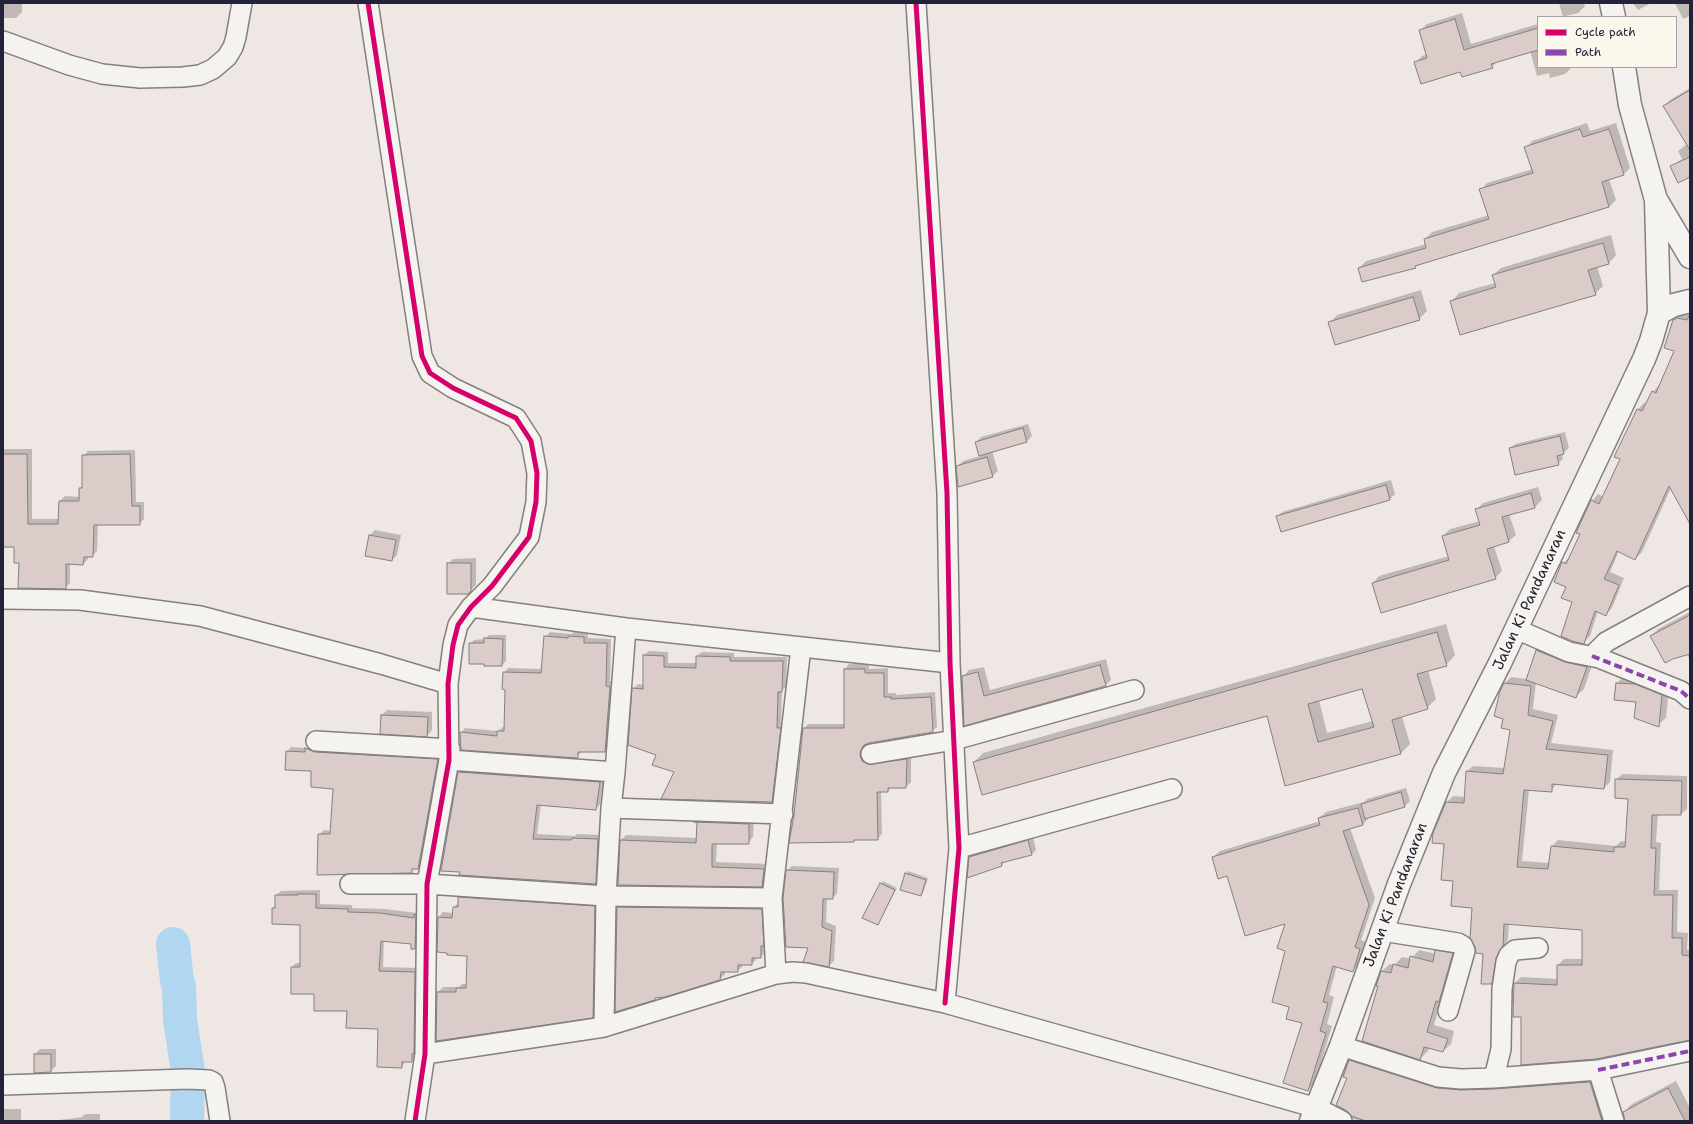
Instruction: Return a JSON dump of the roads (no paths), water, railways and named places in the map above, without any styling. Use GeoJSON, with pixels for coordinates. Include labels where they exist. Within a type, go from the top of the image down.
{"type":"FeatureCollection","features":[{"type":"Feature","properties":{"kind":"main road"},"geometry":{"type":"LineString","coordinates":[[1611,3],[1614,16]]}},
{"type":"Feature","properties":{"kind":"main road","name":"Jalan Ki Pandanaran"},"geometry":{"type":"LineString","coordinates":[[1314,1114],[1341,1046],[1382,931],[1444,773],[1477,710],[1644,359],[1659,313],[1656,200],[1630,105],[1624,68]]}},
{"type":"Feature","properties":{"kind":"main road"},"geometry":{"type":"LineString","coordinates":[[1656,200],[1690,257]]}},
{"type":"Feature","properties":{"kind":"main road"},"geometry":{"type":"LineString","coordinates":[[1659,313],[1674,305],[1690,301]]}},
{"type":"Feature","properties":{"kind":"street"},"geometry":{"type":"LineString","coordinates":[[3,41],[70,65],[102,74],[140,78],[183,77],[200,74],[213,69],[227,57],[233,47],[236,37],[242,3]]}},
{"type":"Feature","properties":{"kind":"street"},"geometry":{"type":"LineString","coordinates":[[368,3],[422,356],[430,373],[453,388],[516,418],[531,441],[537,473],[536,502],[529,538],[492,586],[471,607],[458,625],[453,645],[448,684],[449,754],[426,884],[425,1054],[415,1121]]}},
{"type":"Feature","properties":{"kind":"street"},"geometry":{"type":"LineString","coordinates":[[916,3],[947,493],[950,663],[959,848],[945,1003]]}},
{"type":"Feature","properties":{"kind":"street"},"geometry":{"type":"LineString","coordinates":[[1592,656],[1606,642],[1690,596]]}},
{"type":"Feature","properties":{"kind":"street"},"geometry":{"type":"LineString","coordinates":[[3,599],[80,600],[200,616],[382,664],[448,684]]}},
{"type":"Feature","properties":{"kind":"street"},"geometry":{"type":"LineString","coordinates":[[471,607],[626,628],[950,663]]}},
{"type":"Feature","properties":{"kind":"street"},"geometry":{"type":"LineString","coordinates":[[604,1027],[606,896],[611,808],[626,628]]}},
{"type":"Feature","properties":{"kind":"street"},"geometry":{"type":"LineString","coordinates":[[1516,629],[1570,652],[1592,656],[1681,691],[1690,699]]}},
{"type":"Feature","properties":{"kind":"street"},"geometry":{"type":"LineString","coordinates":[[776,974],[772,898],[783,814],[801,647]]}},
{"type":"Feature","properties":{"kind":"street"},"geometry":{"type":"LineString","coordinates":[[871,754],[954,740],[1134,690]]}},
{"type":"Feature","properties":{"kind":"street"},"geometry":{"type":"LineString","coordinates":[[316,741],[615,772]]}},
{"type":"Feature","properties":{"kind":"street"},"geometry":{"type":"LineString","coordinates":[[959,848],[1172,788]]}},
{"type":"Feature","properties":{"kind":"street"},"geometry":{"type":"LineString","coordinates":[[611,808],[783,814]]}},
{"type":"Feature","properties":{"kind":"street"},"geometry":{"type":"LineString","coordinates":[[350,884],[426,884],[606,896],[772,898]]}},
{"type":"Feature","properties":{"kind":"street"},"geometry":{"type":"LineString","coordinates":[[1382,931],[1458,943],[1463,946],[1465,952],[1448,1011]]}},
{"type":"Feature","properties":{"kind":"street"},"geometry":{"type":"LineString","coordinates":[[1494,1078],[1501,1049],[1502,989],[1508,955],[1515,950],[1538,948]]}},
{"type":"Feature","properties":{"kind":"street"},"geometry":{"type":"LineString","coordinates":[[425,1054],[604,1027],[776,974],[793,972],[806,973],[945,1003],[1314,1114],[1342,1121]]}},
{"type":"Feature","properties":{"kind":"street"},"geometry":{"type":"LineString","coordinates":[[1341,1046],[1438,1077],[1461,1079],[1598,1070],[1690,1051]]}},
{"type":"Feature","properties":{"kind":"street"},"geometry":{"type":"LineString","coordinates":[[1598,1070],[1614,1121]]}},
{"type":"Feature","properties":{"kind":"street"},"geometry":{"type":"LineString","coordinates":[[3,1085],[188,1079],[209,1080],[213,1082],[215,1088],[220,1121]]}},
{"type":"Feature","properties":{"kind":"waterway"},"geometry":{"type":"LineString","coordinates":[[173,944],[179,987],[180,1020],[188,1071],[187,1121]]}}]}
